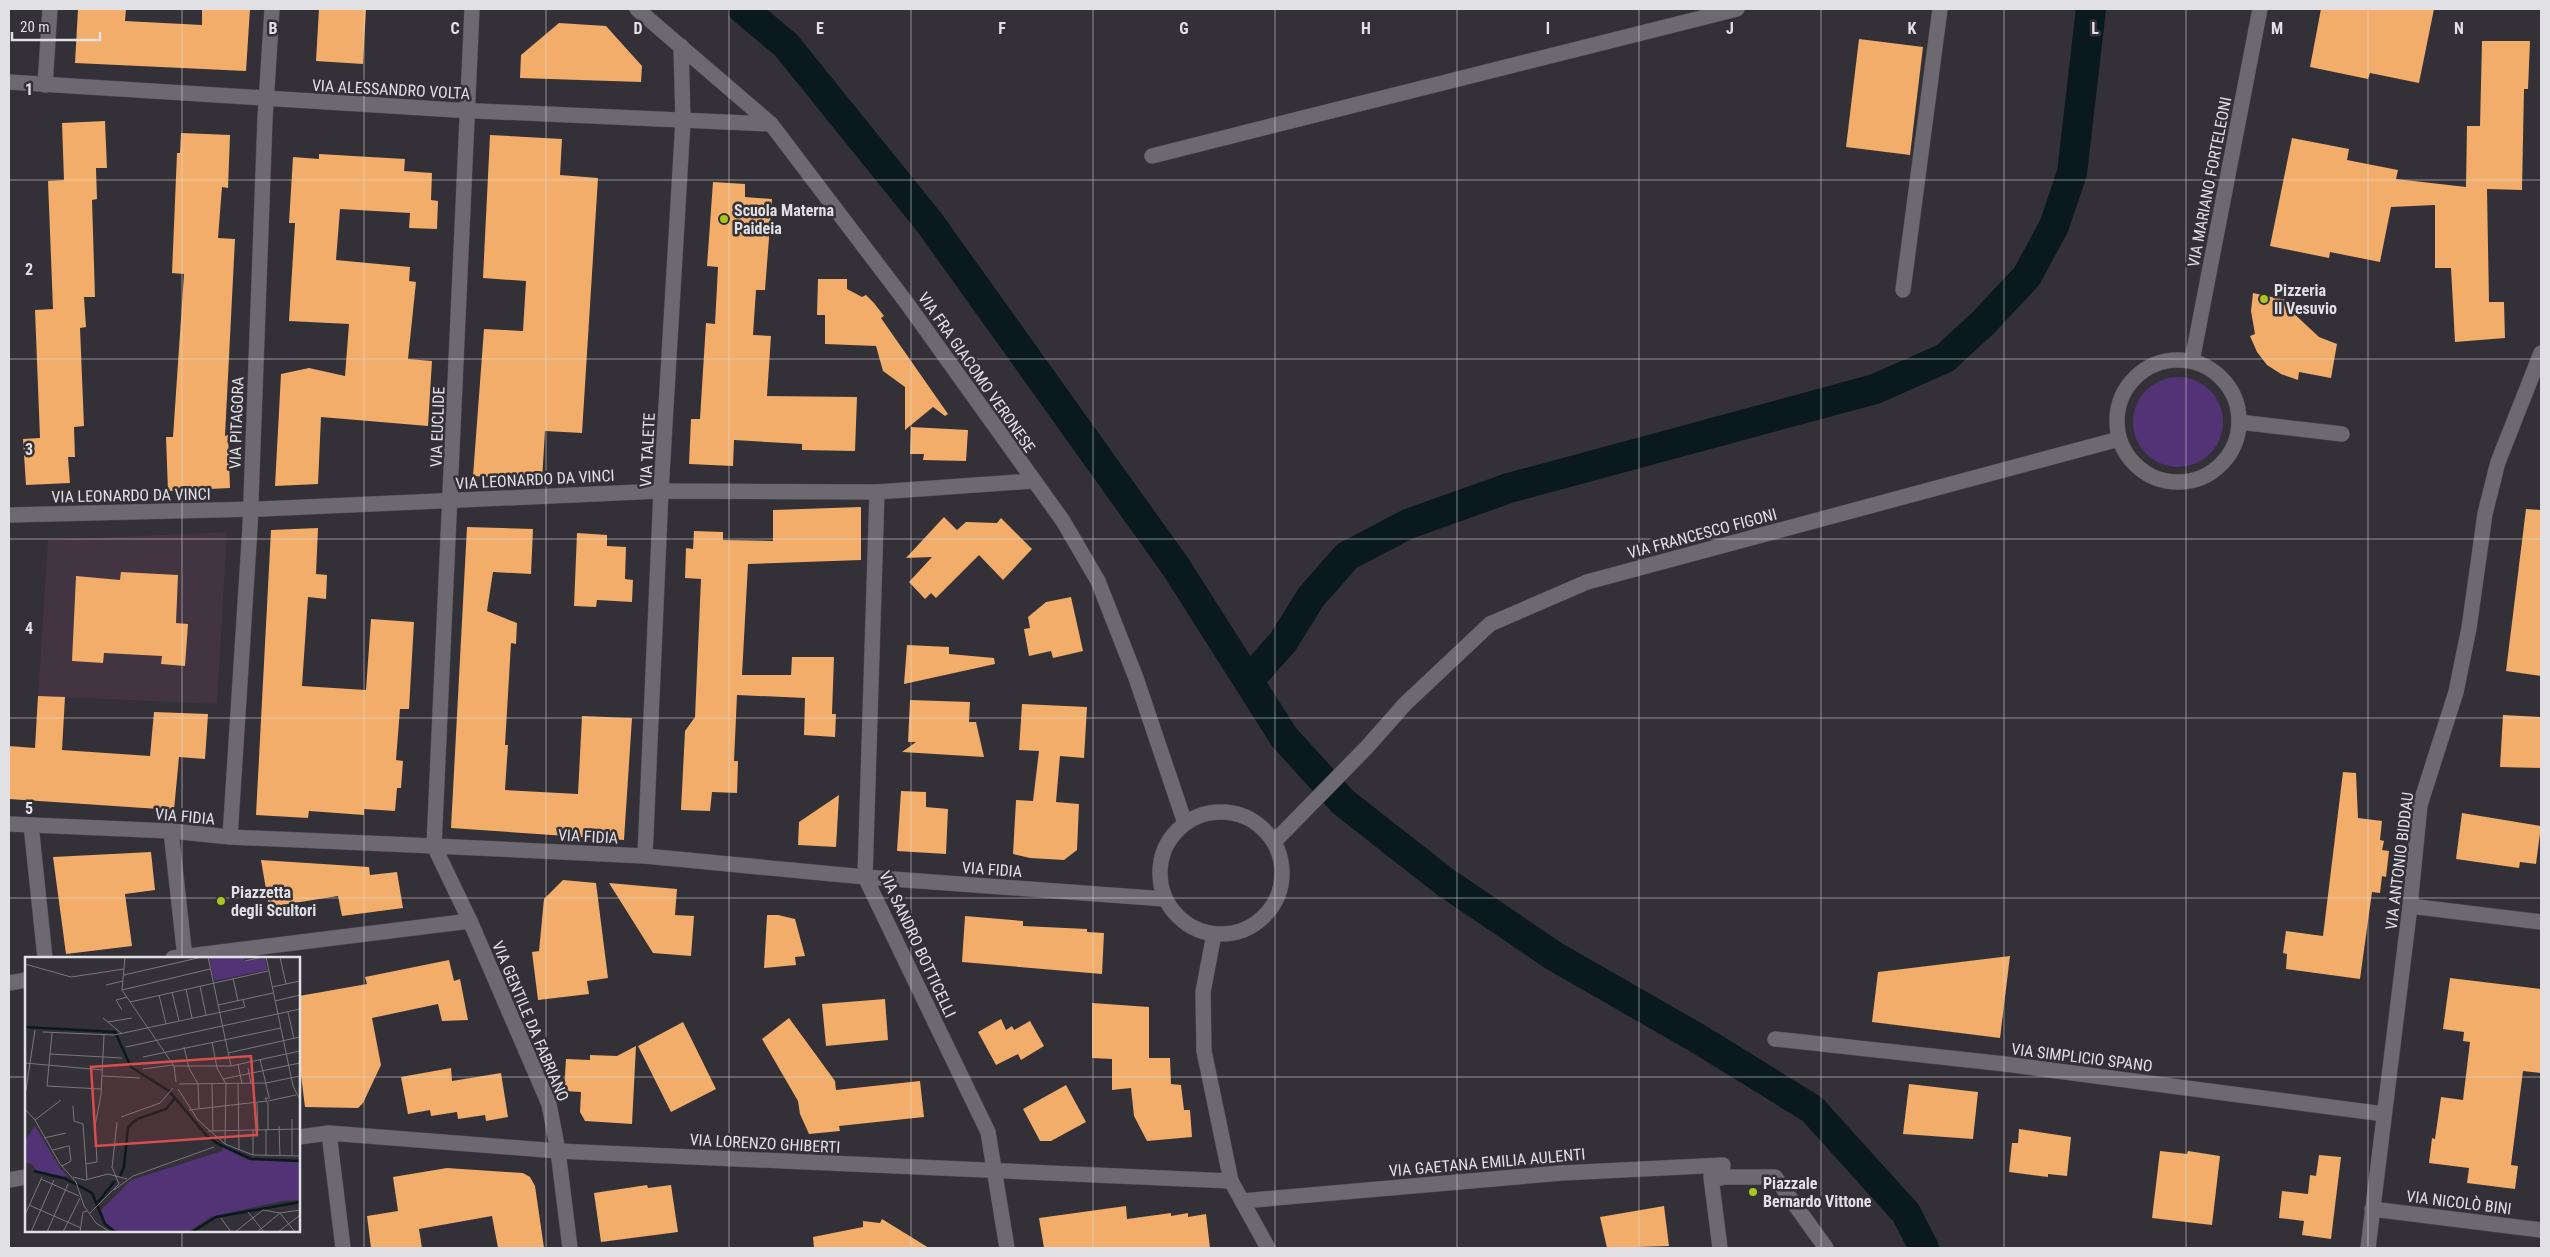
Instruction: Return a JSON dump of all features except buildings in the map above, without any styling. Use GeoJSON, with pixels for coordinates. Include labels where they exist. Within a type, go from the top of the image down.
{"type":"FeatureCollection","features":[{"type":"Feature","properties":{"kind":"street"},"geometry":{"type":"LineString","coordinates":[[45,84],[50,9]]}},
{"type":"Feature","properties":{"kind":"street","name":"VIA PITAGORA"},"geometry":{"type":"LineString","coordinates":[[230,837],[250,509],[266,99],[272,9]]}},
{"type":"Feature","properties":{"kind":"street","name":"VIA EUCLIDE"},"geometry":{"type":"LineString","coordinates":[[434,846],[472,9]]}},
{"type":"Feature","properties":{"kind":"street","name":"VIA FRA GIACOMO VERONESE"},"geometry":{"type":"LineString","coordinates":[[637,9],[771,124],[906,302],[1064,521],[1098,581],[1136,678],[1184,823]]}},
{"type":"Feature","properties":{"kind":"street"},"geometry":{"type":"LineString","coordinates":[[1152,156],[1737,9]]}},
{"type":"Feature","properties":{"kind":"street"},"geometry":{"type":"LineString","coordinates":[[1903,290],[1940,9]]}},
{"type":"Feature","properties":{"kind":"street","name":"VIA MARIANO FORTELEONI"},"geometry":{"type":"LineString","coordinates":[[2192,361],[2260,9]]}},
{"type":"Feature","properties":{"kind":"street","name":"VIA TALETE"},"geometry":{"type":"LineString","coordinates":[[645,856],[661,490],[683,121],[681,46]]}},
{"type":"Feature","properties":{"kind":"street","name":"VIA ALESSANDRO VOLTA"},"geometry":{"type":"LineString","coordinates":[[9,82],[266,99],[771,124]]}},
{"type":"Feature","properties":{"kind":"street","name":"VIA ANTONIO BIDDAU"},"geometry":{"type":"LineString","coordinates":[[2368,1248],[2410,906],[2420,805],[2456,692],[2469,628],[2485,514],[2496,471],[2541,353]]}},
{"type":"Feature","properties":{"kind":"street"},"geometry":{"type":"LineString","coordinates":[[2170,360],[2192,361],[2211,370],[2226,383],[2236,401],[2240,422],[2236,441],[2227,458],[2214,471],[2196,480],[2177,483],[2158,480],[2141,470],[2127,456],[2119,439],[2117,418],[2121,397],[2133,379],[2150,367],[2170,360]]}},
{"type":"Feature","properties":{"kind":"street"},"geometry":{"type":"LineString","coordinates":[[2240,422],[2342,434]]}},
{"type":"Feature","properties":{"kind":"street","name":"VIA FRANCESCO FIGONI"},"geometry":{"type":"LineString","coordinates":[[1274,842],[1351,764],[1405,704],[1490,624],[1587,582],[2119,439]]}},
{"type":"Feature","properties":{"kind":"street","name":"VIA LEONARDO DA VINCI"},"geometry":{"type":"LineString","coordinates":[[9,515],[250,509],[661,490],[877,492],[1033,480]]}},
{"type":"Feature","properties":{"kind":"street","name":"VIA SANDRO BOTTICELLI"},"geometry":{"type":"LineString","coordinates":[[877,492],[865,877],[988,1132],[1007,1248]]}},
{"type":"Feature","properties":{"kind":"street"},"geometry":{"type":"LineString","coordinates":[[1225,812],[1245,817],[1262,827],[1274,842],[1281,860],[1282,880],[1277,898],[1266,914],[1251,926],[1233,933],[1214,934],[1195,929],[1178,917],[1165,899],[1160,879],[1161,858],[1170,838],[1184,823],[1204,814],[1225,812]]}},
{"type":"Feature","properties":{"kind":"street","name":"VIA FIDIA"},"geometry":{"type":"LineString","coordinates":[[9,824],[171,831],[230,837],[645,856],[865,877],[1165,899]]}},
{"type":"Feature","properties":{"kind":"street"},"geometry":{"type":"LineString","coordinates":[[31,825],[45,957]]}},
{"type":"Feature","properties":{"kind":"street"},"geometry":{"type":"LineString","coordinates":[[171,831],[181,957]]}},
{"type":"Feature","properties":{"kind":"street","name":"VIA GENTILE DA FABRIANO"},"geometry":{"type":"LineString","coordinates":[[434,846],[470,921],[549,1104],[558,1151],[570,1248]]}},
{"type":"Feature","properties":{"kind":"street"},"geometry":{"type":"LineString","coordinates":[[2410,906],[2541,922]]}},
{"type":"Feature","properties":{"kind":"street"},"geometry":{"type":"LineString","coordinates":[[189,957],[470,921]]}},
{"type":"Feature","properties":{"kind":"street"},"geometry":{"type":"LineString","coordinates":[[1214,934],[1203,992],[1204,1051],[1231,1181],[1268,1248]]}},
{"type":"Feature","properties":{"kind":"street"},"geometry":{"type":"LineString","coordinates":[[9,983],[25,980]]}},
{"type":"Feature","properties":{"kind":"street","name":"VIA SIMPLICIO SPANO"},"geometry":{"type":"LineString","coordinates":[[1775,1039],[2005,1064],[2384,1114]]}},
{"type":"Feature","properties":{"kind":"street"},"geometry":{"type":"LineString","coordinates":[[330,1133],[343,1248]]}},
{"type":"Feature","properties":{"kind":"street","name":"VIA LORENZO GHIBERTI"},"geometry":{"type":"LineString","coordinates":[[300,1137],[330,1133],[558,1151],[1231,1181]]}},
{"type":"Feature","properties":{"kind":"street","name":"VIA GAETANA EMILIA AULENTI"},"geometry":{"type":"LineString","coordinates":[[1242,1201],[1562,1173],[1723,1165],[1721,1178]]}},
{"type":"Feature","properties":{"kind":"street"},"geometry":{"type":"LineString","coordinates":[[9,1180],[25,1177]]}},
{"type":"Feature","properties":{"kind":"street"},"geometry":{"type":"LineString","coordinates":[[1720,1248],[1711,1178],[1776,1177],[1826,1248]]}},
{"type":"Feature","properties":{"kind":"street","name":"VIA NICOLÒ BINI"},"geometry":{"type":"LineString","coordinates":[[2372,1209],[2541,1230]]}},
{"type":"Feature","properties":{"kind":"shaded area"},"geometry":{"type":"Polygon","coordinates":[[[2178,377],[2195,380],[2210,390],[2220,405],[2223,422],[2220,439],[2210,454],[2195,464],[2178,467],[2161,464],[2146,454],[2136,439],[2133,422],[2136,405],[2146,390],[2161,380],[2178,377]]]}},
{"type":"Feature","properties":{"kind":"shaded area"},"geometry":{"type":"Polygon","coordinates":[[[227,532],[217,704],[38,696],[48,540],[227,532]]]}},
{"type":"Feature","properties":{"kind":"waterway"},"geometry":{"type":"LineString","coordinates":[[743,9],[786,45],[929,222],[1176,567],[1284,737],[1343,802],[1445,882],[1554,956],[1697,1038],[1812,1109],[1906,1213],[1924,1248]]}},
{"type":"Feature","properties":{"kind":"waterway"},"geometry":{"type":"LineString","coordinates":[[1249,680],[1283,642],[1311,597],[1347,556],[1408,524],[1509,488],[1875,389],[1945,358],[1983,323],[2027,276],[2054,226],[2072,173],[2091,9]]}},
{"type":"Feature","properties":{"kind":"place","name":"Scuola Materna Paideia"},"geometry":{"type":"Point","coordinates":[724,219]}},
{"type":"Feature","properties":{"kind":"place","name":"Pizzeria Il Vesuvio"},"geometry":{"type":"Point","coordinates":[2264,299]}},
{"type":"Feature","properties":{"kind":"place","name":"Piazzetta degli Scultori"},"geometry":{"type":"Point","coordinates":[221,901]}},
{"type":"Feature","properties":{"kind":"place","name":"Piazzale Bernardo Vittone"},"geometry":{"type":"Point","coordinates":[1753,1192]}}]}
